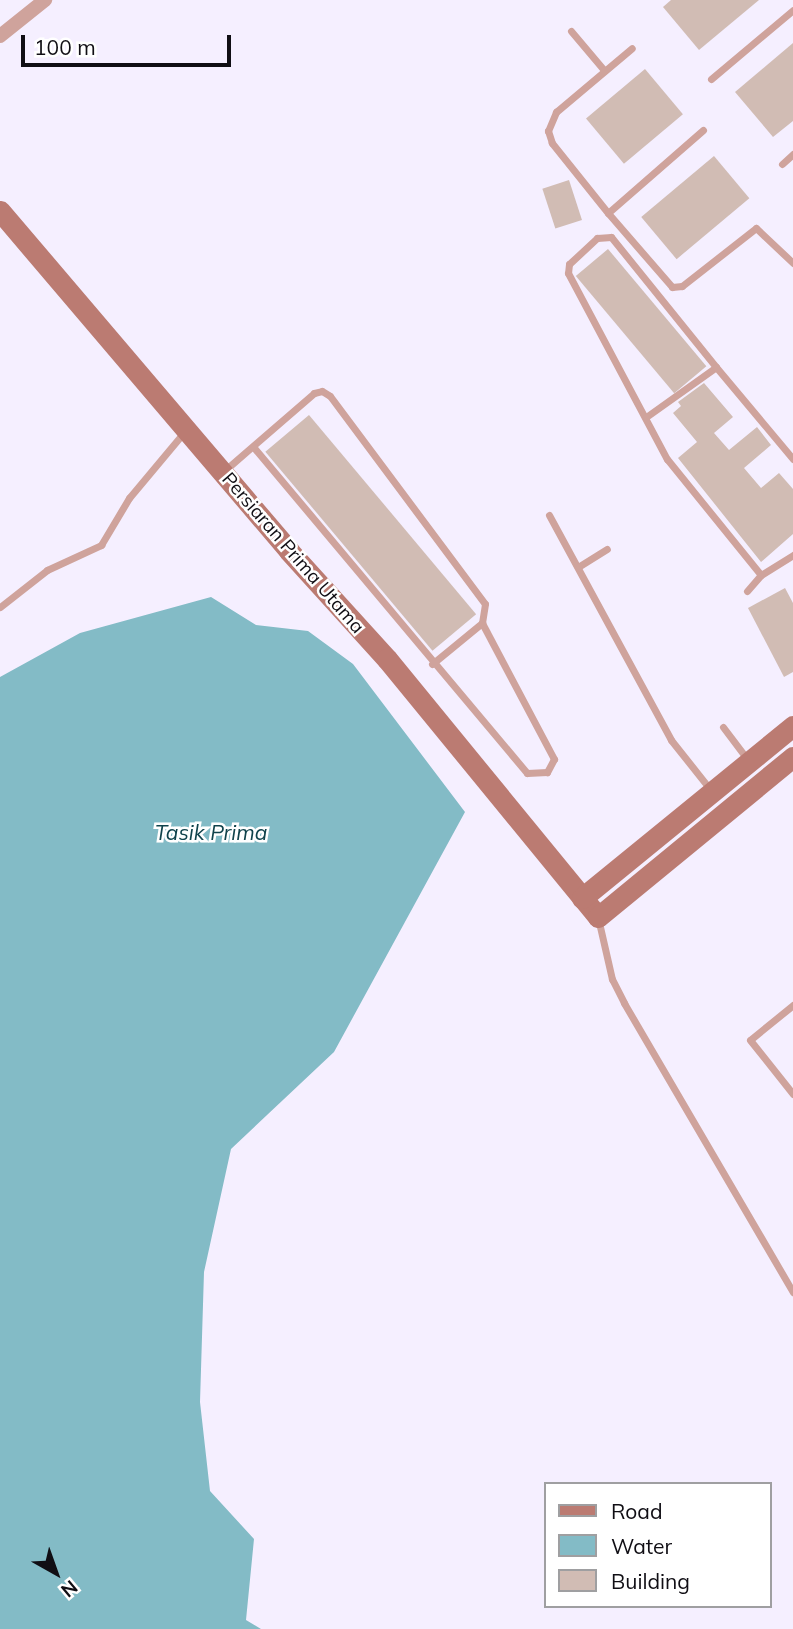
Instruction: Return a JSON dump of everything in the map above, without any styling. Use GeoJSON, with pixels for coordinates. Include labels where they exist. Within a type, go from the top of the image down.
{"type":"FeatureCollection","features":[{"type":"Feature","properties":{"kind":"main road","name":"Persiaran Prima Utama"},"geometry":{"type":"LineString","coordinates":[[0,211],[222,473],[387,659],[598,917]]}},
{"type":"Feature","properties":{"kind":"main road"},"geometry":{"type":"LineString","coordinates":[[582,898],[793,726]]}},
{"type":"Feature","properties":{"kind":"main road"},"geometry":{"type":"LineString","coordinates":[[598,917],[793,757]]}},
{"type":"Feature","properties":{"kind":"street"},"geometry":{"type":"LineString","coordinates":[[0,36],[44,0]]}},
{"type":"Feature","properties":{"kind":"lane"},"geometry":{"type":"LineString","coordinates":[[711,79],[793,10]]}},
{"type":"Feature","properties":{"kind":"lane"},"geometry":{"type":"LineString","coordinates":[[571,32],[604,70]]}},
{"type":"Feature","properties":{"kind":"lane"},"geometry":{"type":"LineString","coordinates":[[632,48],[556,112],[548,131],[552,143],[672,287],[682,286],[756,228],[793,263]]}},
{"type":"Feature","properties":{"kind":"lane"},"geometry":{"type":"LineString","coordinates":[[608,213],[703,130]]}},
{"type":"Feature","properties":{"kind":"lane"},"geometry":{"type":"LineString","coordinates":[[782,164],[793,154]]}},
{"type":"Feature","properties":{"kind":"lane"},"geometry":{"type":"LineString","coordinates":[[761,575],[667,459],[568,273],[569,264],[597,238],[611,237],[793,459]]}},
{"type":"Feature","properties":{"kind":"lane"},"geometry":{"type":"LineString","coordinates":[[646,417],[716,367]]}},
{"type":"Feature","properties":{"kind":"lane"},"geometry":{"type":"LineString","coordinates":[[222,473],[314,393],[322,391],[330,396],[485,604],[482,623],[554,759],[547,772],[527,774],[432,664],[254,447]]}},
{"type":"Feature","properties":{"kind":"lane"},"geometry":{"type":"LineString","coordinates":[[0,607],[47,570],[101,545],[129,498],[186,431]]}},
{"type":"Feature","properties":{"kind":"lane"},"geometry":{"type":"LineString","coordinates":[[549,515],[671,740],[713,792]]}},
{"type":"Feature","properties":{"kind":"lane"},"geometry":{"type":"LineString","coordinates":[[578,568],[607,550]]}},
{"type":"Feature","properties":{"kind":"lane"},"geometry":{"type":"LineString","coordinates":[[747,592],[761,575],[793,555]]}},
{"type":"Feature","properties":{"kind":"lane"},"geometry":{"type":"LineString","coordinates":[[432,664],[482,623]]}},
{"type":"Feature","properties":{"kind":"lane"},"geometry":{"type":"LineString","coordinates":[[723,727],[749,762]]}},
{"type":"Feature","properties":{"kind":"lane"},"geometry":{"type":"LineString","coordinates":[[598,917],[618,991],[793,1292]]}},
{"type":"Feature","properties":{"kind":"lane"},"geometry":{"type":"LineString","coordinates":[[793,1006],[750,1040],[793,1094]]}},
{"type":"Feature","properties":{"kind":"water","name":"Tasik Prima"},"geometry":{"type":"Polygon","coordinates":[[[211,597],[256,625],[308,631],[353,664],[465,812],[334,1052],[231,1149],[204,1272],[200,1402],[210,1491],[254,1539],[246,1620],[261,1629],[0,1629],[0,677],[80,633],[211,597]]]}},
{"type":"Feature","properties":{"kind":"building"},"geometry":{"type":"Polygon","coordinates":[[[671,0],[759,0],[699,50],[663,7],[671,0]]]}},
{"type":"Feature","properties":{"kind":"building"},"geometry":{"type":"Polygon","coordinates":[[[793,43],[793,121],[773,137],[735,92],[793,43]]]}},
{"type":"Feature","properties":{"kind":"building"},"geometry":{"type":"Polygon","coordinates":[[[645,69],[683,114],[624,164],[586,118],[645,69]]]}},
{"type":"Feature","properties":{"kind":"building"},"geometry":{"type":"Polygon","coordinates":[[[714,156],[749,198],[677,259],[641,217],[714,156]]]}},
{"type":"Feature","properties":{"kind":"building"},"geometry":{"type":"Polygon","coordinates":[[[569,180],[582,220],[555,229],[542,189],[569,180]]]}},
{"type":"Feature","properties":{"kind":"building"},"geometry":{"type":"Polygon","coordinates":[[[608,249],[706,366],[674,393],[576,276],[608,249]]]}},
{"type":"Feature","properties":{"kind":"building"},"geometry":{"type":"Polygon","coordinates":[[[704,383],[733,417],[714,433],[729,450],[757,427],[771,445],[744,468],[761,488],[779,473],[793,489],[793,534],[761,562],[678,458],[697,442],[673,413],[681,406],[678,402],[704,383]]]}},
{"type":"Feature","properties":{"kind":"building"},"geometry":{"type":"Polygon","coordinates":[[[309,415],[476,614],[432,651],[265,452],[309,415]]]}},
{"type":"Feature","properties":{"kind":"building"},"geometry":{"type":"Polygon","coordinates":[[[785,588],[793,603],[793,672],[784,677],[748,608],[785,588]]]}}]}
